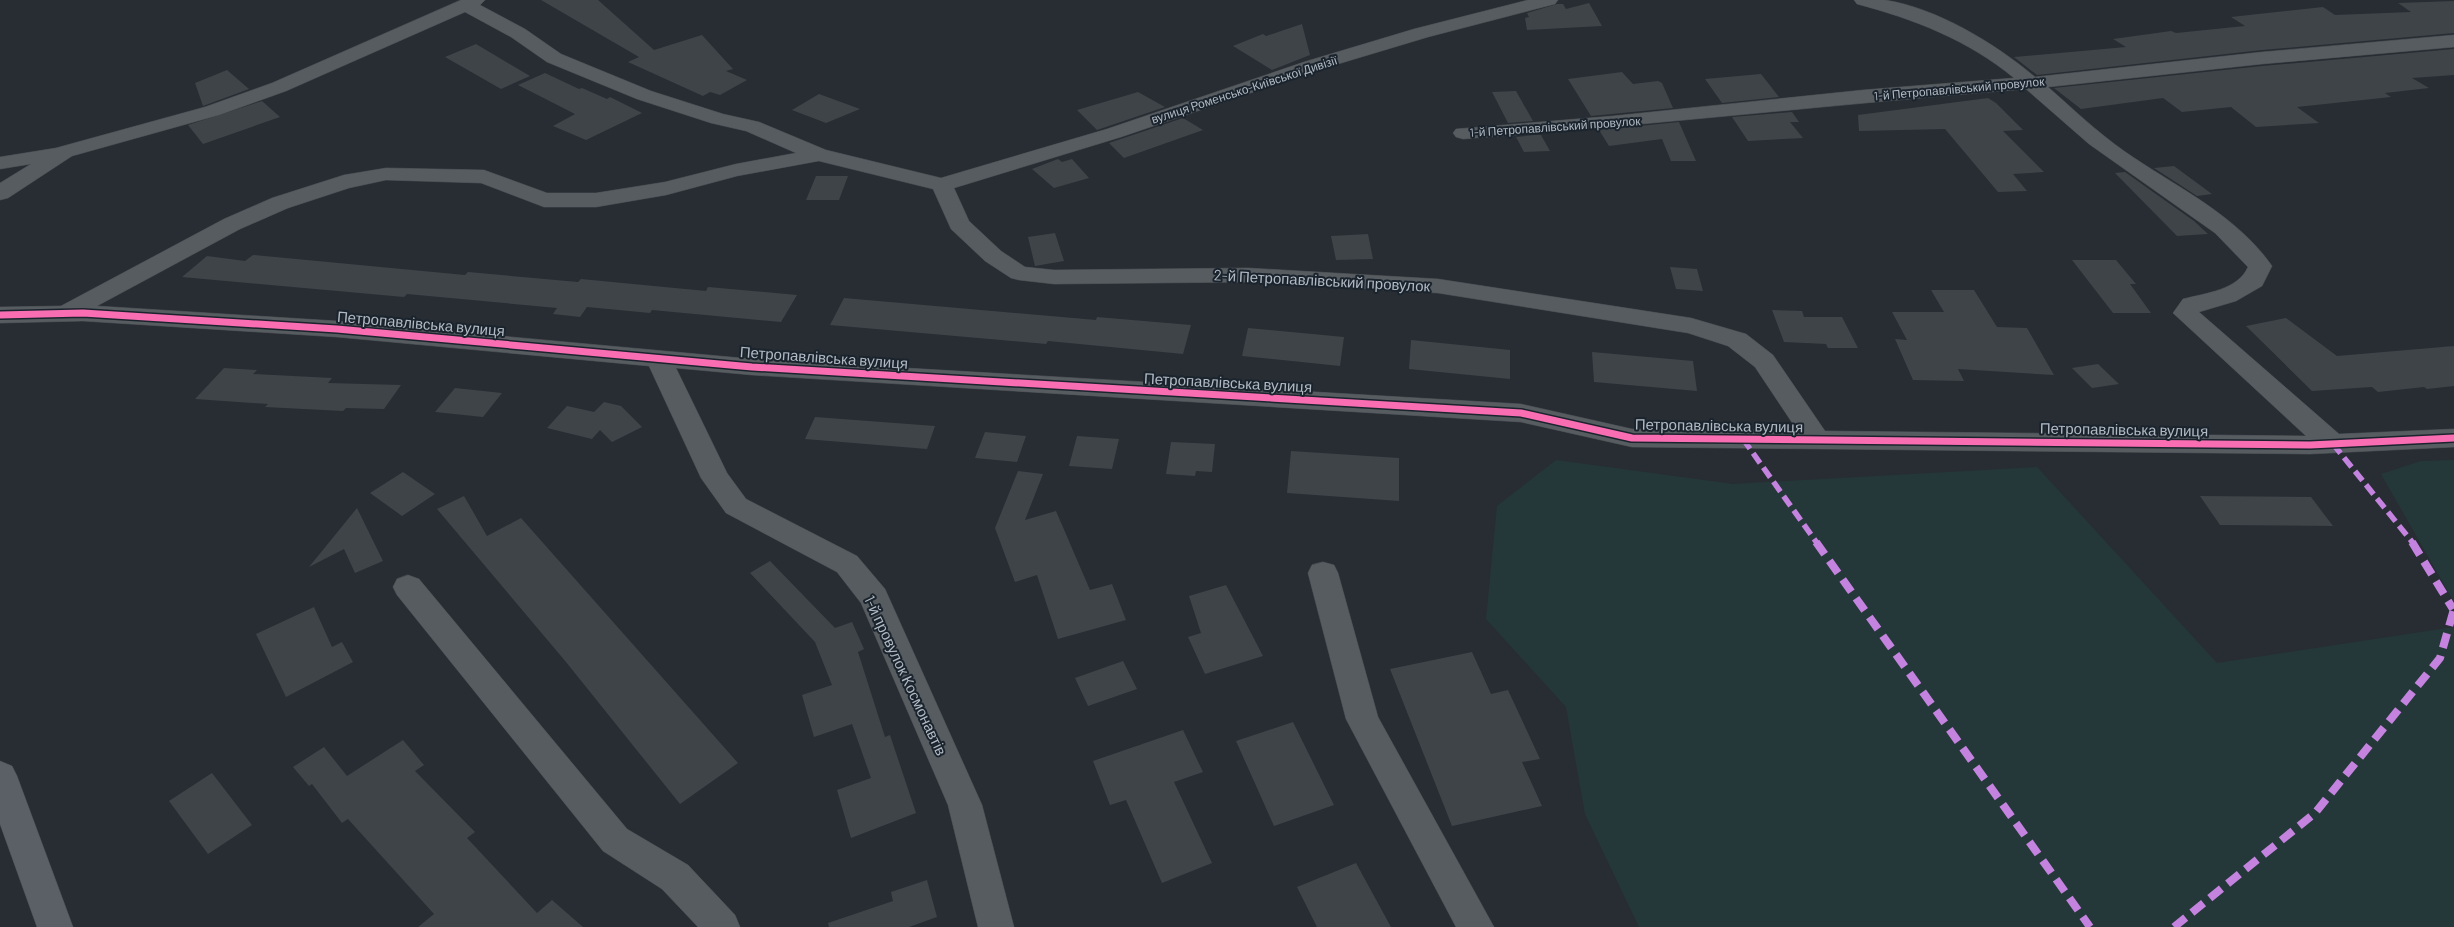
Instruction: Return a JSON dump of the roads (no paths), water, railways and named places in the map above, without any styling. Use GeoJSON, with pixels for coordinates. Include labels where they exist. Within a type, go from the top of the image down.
{"type":"FeatureCollection","features":[{"type":"Feature","properties":{"kind":"street","name":"вулиця Роменсько-Київської Дивізії"},"geometry":{"type":"LineString","coordinates":[[942,185],[1114,133],[1311,66],[1420,33],[1547,0]]}},
{"type":"Feature","properties":{"kind":"street"},"geometry":{"type":"LineString","coordinates":[[1863,0],[1932,21],[1963,36],[2003,60],[2096,139],[2181,195],[2240,242],[2260,266],[2254,282],[2227,296],[2192,304],[2185,313],[2262,378],[2293,409],[2333,444]]}},
{"type":"Feature","properties":{"kind":"street"},"geometry":{"type":"LineString","coordinates":[[0,163],[65,152],[212,111],[279,87],[471,2],[554,58],[644,95],[718,119],[752,126],[819,155],[942,185]]}},
{"type":"Feature","properties":{"kind":"street","name":"1-й Петропавлівський провулок"},"geometry":{"type":"LineString","coordinates":[[1463,133],[1613,122],[1863,96],[2032,83],[2262,58],[2454,41]]}},
{"type":"Feature","properties":{"kind":"street"},"geometry":{"type":"LineString","coordinates":[[0,192],[65,152]]}},
{"type":"Feature","properties":{"kind":"street"},"geometry":{"type":"LineString","coordinates":[[66,313],[232,224],[280,203],[344,182],[386,174],[442,174],[484,177],[544,200],[596,200],[666,188],[736,170],[819,155]]}},
{"type":"Feature","properties":{"kind":"street","name":"2-й Петропавлівський провулок"},"geometry":{"type":"LineString","coordinates":[[942,185],[960,224],[993,256],[1019,273],[1054,277],[1248,275],[1438,286],[1588,308],[1692,326],[1738,340],[1764,360],[1817,440]]}},
{"type":"Feature","properties":{"kind":"street","name":"Петропавлівська вулиця"},"geometry":{"type":"LineString","coordinates":[[0,315],[66,313],[336,329],[752,367],[1521,413],[1632,438],[2333,444],[2454,438]]}},
{"type":"Feature","properties":{"kind":"street","name":"1-й провулок Космонавтів"},"geometry":{"type":"LineString","coordinates":[[660,359],[715,478],[736,506],[847,564],[874,597],[965,805],[996,927]]}},
{"type":"Feature","properties":{"kind":"street"},"geometry":{"type":"LineString","coordinates":[[1323,573],[1362,719],[1476,927]]}},
{"type":"Feature","properties":{"kind":"street"},"geometry":{"type":"LineString","coordinates":[[408,587],[614,840],[675,877],[722,927]]}},
{"type":"Feature","properties":{"kind":"street"},"geometry":{"type":"LineString","coordinates":[[0,776],[55,927]]}}]}
